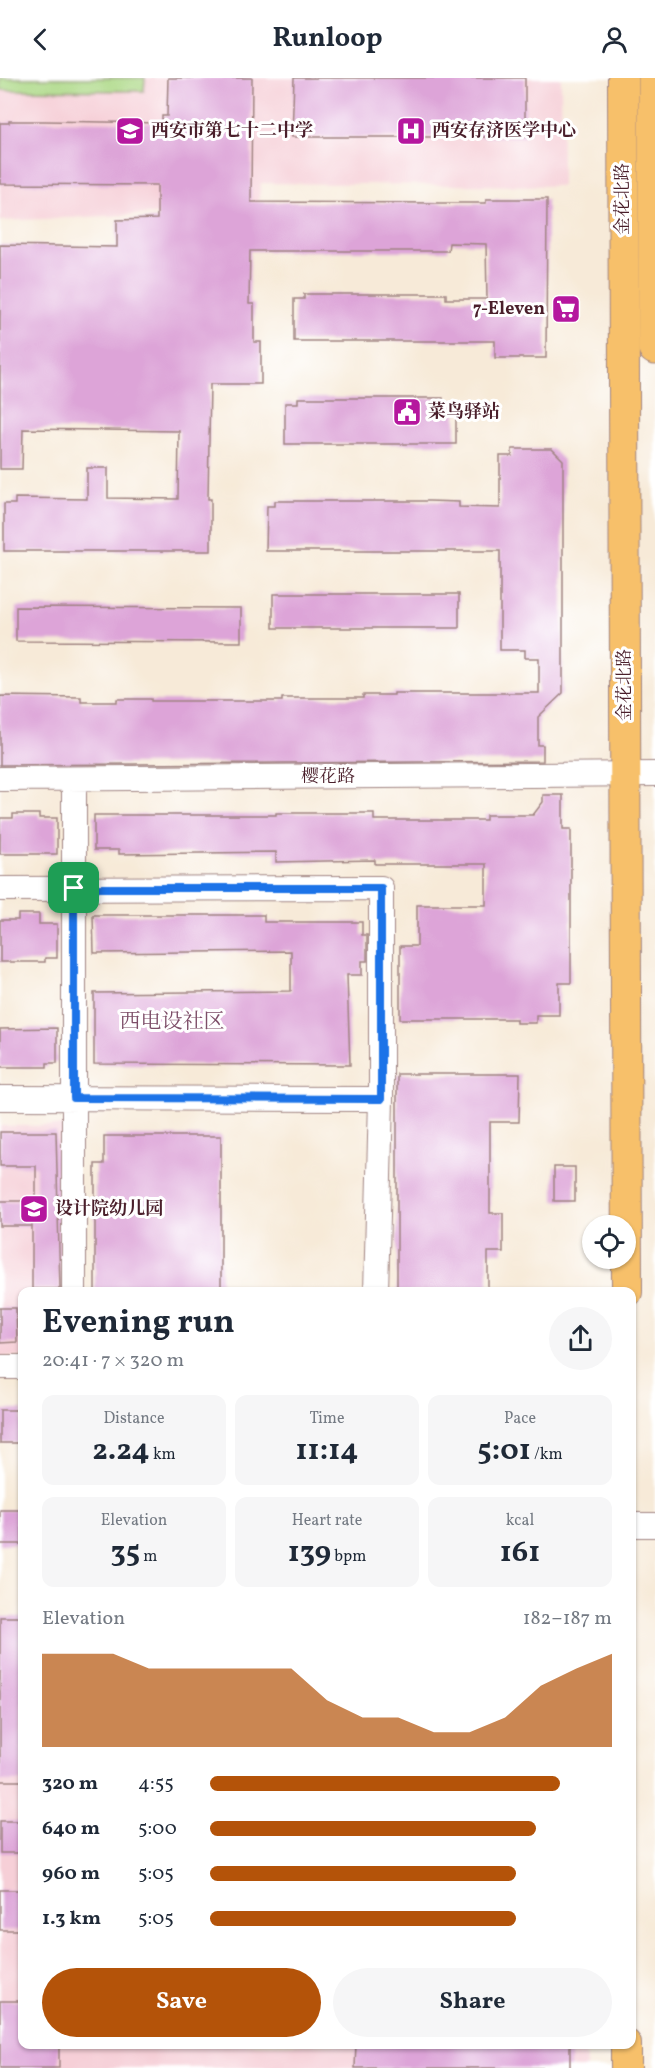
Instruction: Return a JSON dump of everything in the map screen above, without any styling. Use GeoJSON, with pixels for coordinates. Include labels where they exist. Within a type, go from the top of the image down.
{"type":"FeatureCollection","features":[{"type":"Feature","properties":{"kind":"highway"},"geometry":{"type":"LineString","coordinates":[[655,78],[655,348]]}},
{"type":"Feature","properties":{"kind":"main road","name":"金花北路"},"geometry":{"type":"LineString","coordinates":[[623,78],[627,1287]]}},
{"type":"Feature","properties":{"kind":"main road"},"geometry":{"type":"LineString","coordinates":[[626,2049],[626,2068]]}},
{"type":"Feature","properties":{"kind":"street","name":"樱花路"},"geometry":{"type":"LineString","coordinates":[[0,779],[655,774]]}},
{"type":"Feature","properties":{"kind":"street"},"geometry":{"type":"LineString","coordinates":[[74,779],[74,1287]]}},
{"type":"Feature","properties":{"kind":"street"},"geometry":{"type":"LineString","coordinates":[[0,888],[381,888],[381,1099],[376,1287]]}},
{"type":"Feature","properties":{"kind":"street"},"geometry":{"type":"LineString","coordinates":[[0,1098],[381,1099]]}},
{"type":"Feature","properties":{"kind":"street"},"geometry":{"type":"LineString","coordinates":[[0,1367],[18,1367]]}},
{"type":"Feature","properties":{"kind":"street"},"geometry":{"type":"LineString","coordinates":[[636,1525],[655,1525]]}},
{"type":"Feature","properties":{"kind":"shaded area"},"geometry":{"type":"Polygon","coordinates":[[[0,78],[561,78],[562,186],[261,183],[257,209],[0,221],[0,78]]]}},
{"type":"Feature","properties":{"kind":"shaded area","name":"设计院幼儿园"},"geometry":{"type":"Polygon","coordinates":[[[0,1126],[68,1126],[68,1287],[18,1287],[18,1357],[0,1357],[0,1126]]]}},
{"type":"Feature","properties":{"kind":"shaded area"},"geometry":{"type":"Polygon","coordinates":[[[0,1665],[18,1665],[18,2049],[585,2049],[586,2068],[0,2068],[0,1665]]]}},
{"type":"Feature","properties":{"kind":"green space"},"geometry":{"type":"Polygon","coordinates":[[[0,78],[145,78],[144,91],[0,90],[0,78]]]}},
{"type":"Feature","properties":{"kind":"building"},"geometry":{"type":"Polygon","coordinates":[[[168,78],[252,78],[251,202],[486,203],[486,199],[547,199],[546,358],[495,358],[495,341],[294,341],[294,299],[304,299],[304,294],[446,294],[446,299],[487,299],[486,244],[449,243],[448,251],[250,251],[249,304],[254,304],[254,342],[261,342],[261,384],[210,384],[208,499],[211,499],[211,551],[4,551],[4,504],[15,504],[15,498],[87,499],[87,468],[108,468],[108,498],[178,499],[179,431],[23,429],[22,469],[0,469],[0,245],[117,247],[117,220],[157,219],[157,185],[0,184],[0,123],[45,121],[162,123],[162,116],[167,116],[168,78]]]}},
{"type":"Feature","properties":{"kind":"building"},"geometry":{"type":"Polygon","coordinates":[[[294,78],[525,78],[525,137],[292,137],[294,78]]]}},
{"type":"Feature","properties":{"kind":"building"},"geometry":{"type":"Polygon","coordinates":[[[298,398],[443,398],[443,403],[456,403],[456,444],[285,444],[285,403],[298,403],[298,398]]]}},
{"type":"Feature","properties":{"kind":"building"},"geometry":{"type":"Polygon","coordinates":[[[512,449],[552,449],[563,460],[563,693],[538,717],[538,745],[543,745],[543,761],[0,765],[0,696],[81,697],[81,702],[117,702],[117,699],[282,701],[282,698],[363,698],[363,695],[394,695],[394,693],[539,693],[539,658],[525,658],[525,650],[500,650],[500,551],[266,551],[267,506],[275,506],[275,501],[429,501],[459,502],[459,507],[500,508],[500,456],[512,456],[512,449]]]}},
{"type":"Feature","properties":{"kind":"building"},"geometry":{"type":"Polygon","coordinates":[[[273,594],[459,594],[459,628],[273,628],[273,594]]]}},
{"type":"Feature","properties":{"kind":"building"},"geometry":{"type":"Polygon","coordinates":[[[16,607],[241,608],[241,642],[16,641],[16,607]]]}},
{"type":"Feature","properties":{"kind":"building"},"geometry":{"type":"Polygon","coordinates":[[[543,795],[563,795],[563,829],[571,829],[571,983],[559,983],[559,1015],[536,1015],[536,1023],[516,1023],[516,1019],[400,1019],[400,946],[417,946],[417,905],[486,905],[486,864],[375,864],[375,860],[276,862],[276,852],[119,854],[119,850],[94,850],[94,815],[374,813],[374,820],[486,820],[486,815],[533,815],[543,802],[543,795]]]}},
{"type":"Feature","properties":{"kind":"building"},"geometry":{"type":"Polygon","coordinates":[[[13,814],[39,814],[39,818],[57,818],[57,854],[0,854],[0,818],[13,818],[13,814]]]}},
{"type":"Feature","properties":{"kind":"building"},"geometry":{"type":"Polygon","coordinates":[[[18,914],[39,914],[39,924],[57,924],[57,958],[45,958],[45,962],[0,962],[0,920],[18,920],[18,914]]]}},
{"type":"Feature","properties":{"kind":"building"},"geometry":{"type":"Polygon","coordinates":[[[93,915],[264,915],[264,922],[362,922],[362,935],[367,935],[367,961],[362,961],[362,975],[347,975],[350,1065],[94,1064],[94,993],[291,991],[291,951],[94,953],[93,915]]]}},
{"type":"Feature","properties":{"kind":"building"},"geometry":{"type":"Polygon","coordinates":[[[57,1028],[57,1063],[47,1063],[47,1067],[0,1067],[0,1029],[57,1028]]]}},
{"type":"Feature","properties":{"kind":"building"},"geometry":{"type":"Polygon","coordinates":[[[397,1074],[520,1074],[519,1122],[490,1122],[490,1213],[503,1213],[503,1252],[488,1252],[488,1287],[397,1287],[397,1074]]]}},
{"type":"Feature","properties":{"kind":"building"},"geometry":{"type":"Polygon","coordinates":[[[0,1132],[56,1132],[60,1287],[32,1287],[32,1226],[0,1226],[0,1201],[36,1201],[36,1166],[0,1166],[0,1132]]]}},
{"type":"Feature","properties":{"kind":"building"},"geometry":{"type":"Polygon","coordinates":[[[104,1136],[221,1136],[221,1287],[95,1287],[95,1164],[104,1164],[104,1136]]]}},
{"type":"Feature","properties":{"kind":"building"},"geometry":{"type":"Polygon","coordinates":[[[554,1167],[575,1167],[575,1201],[554,1201],[554,1167]]]}},
{"type":"Feature","properties":{"kind":"building"},"geometry":{"type":"Polygon","coordinates":[[[0,1308],[16,1308],[17,1342],[0,1343],[0,1308]]]}},
{"type":"Feature","properties":{"kind":"building"},"geometry":{"type":"Polygon","coordinates":[[[0,1410],[18,1410],[18,1443],[0,1443],[0,1410]]]}},
{"type":"Feature","properties":{"kind":"building"},"geometry":{"type":"Polygon","coordinates":[[[0,1510],[18,1510],[18,1544],[0,1544],[0,1510]]]}},
{"type":"Feature","properties":{"kind":"building"},"geometry":{"type":"Polygon","coordinates":[[[0,1617],[18,1617],[18,1781],[0,1781],[0,1617]]]}},
{"type":"Feature","properties":{"kind":"building"},"geometry":{"type":"Polygon","coordinates":[[[0,1821],[18,1821],[18,1853],[0,1853],[0,1821]]]}},
{"type":"Feature","properties":{"kind":"building"},"geometry":{"type":"Polygon","coordinates":[[[0,1890],[18,1890],[18,1930],[0,1930],[0,1890]]]}},
{"type":"Feature","properties":{"kind":"building"},"geometry":{"type":"Polygon","coordinates":[[[0,2001],[18,2001],[18,2049],[59,2049],[59,2068],[0,2068],[0,2001]]]}},
{"type":"Feature","properties":{"kind":"building"},"geometry":{"type":"Polygon","coordinates":[[[356,2049],[570,2049],[570,2068],[355,2068],[356,2049]]]}},
{"type":"Feature","properties":{"kind":"place","name":"西安市第七十二中学"},"geometry":{"type":"Point","coordinates":[130,131]}},
{"type":"Feature","properties":{"kind":"place","name":"西安存济医学中心"},"geometry":{"type":"Point","coordinates":[411,131]}},
{"type":"Feature","properties":{"kind":"place","name":"7-Eleven"},"geometry":{"type":"Point","coordinates":[566,309]}},
{"type":"Feature","properties":{"kind":"place","name":"菜鸟驿站"},"geometry":{"type":"Point","coordinates":[407,412]}},
{"type":"Feature","properties":{"kind":"place","name":"设计院幼儿园"},"geometry":{"type":"Point","coordinates":[34,1209]}},
{"type":"Feature","properties":{"kind":"district","name":"西电设社区"},"geometry":{"type":"Point","coordinates":[172,1022]}},
{"type":"Feature","properties":{"kind":"route"},"geometry":{"type":"LineString","coordinates":[[74,888],[381,888],[381,1099],[74,1098],[74,888]]}}]}
